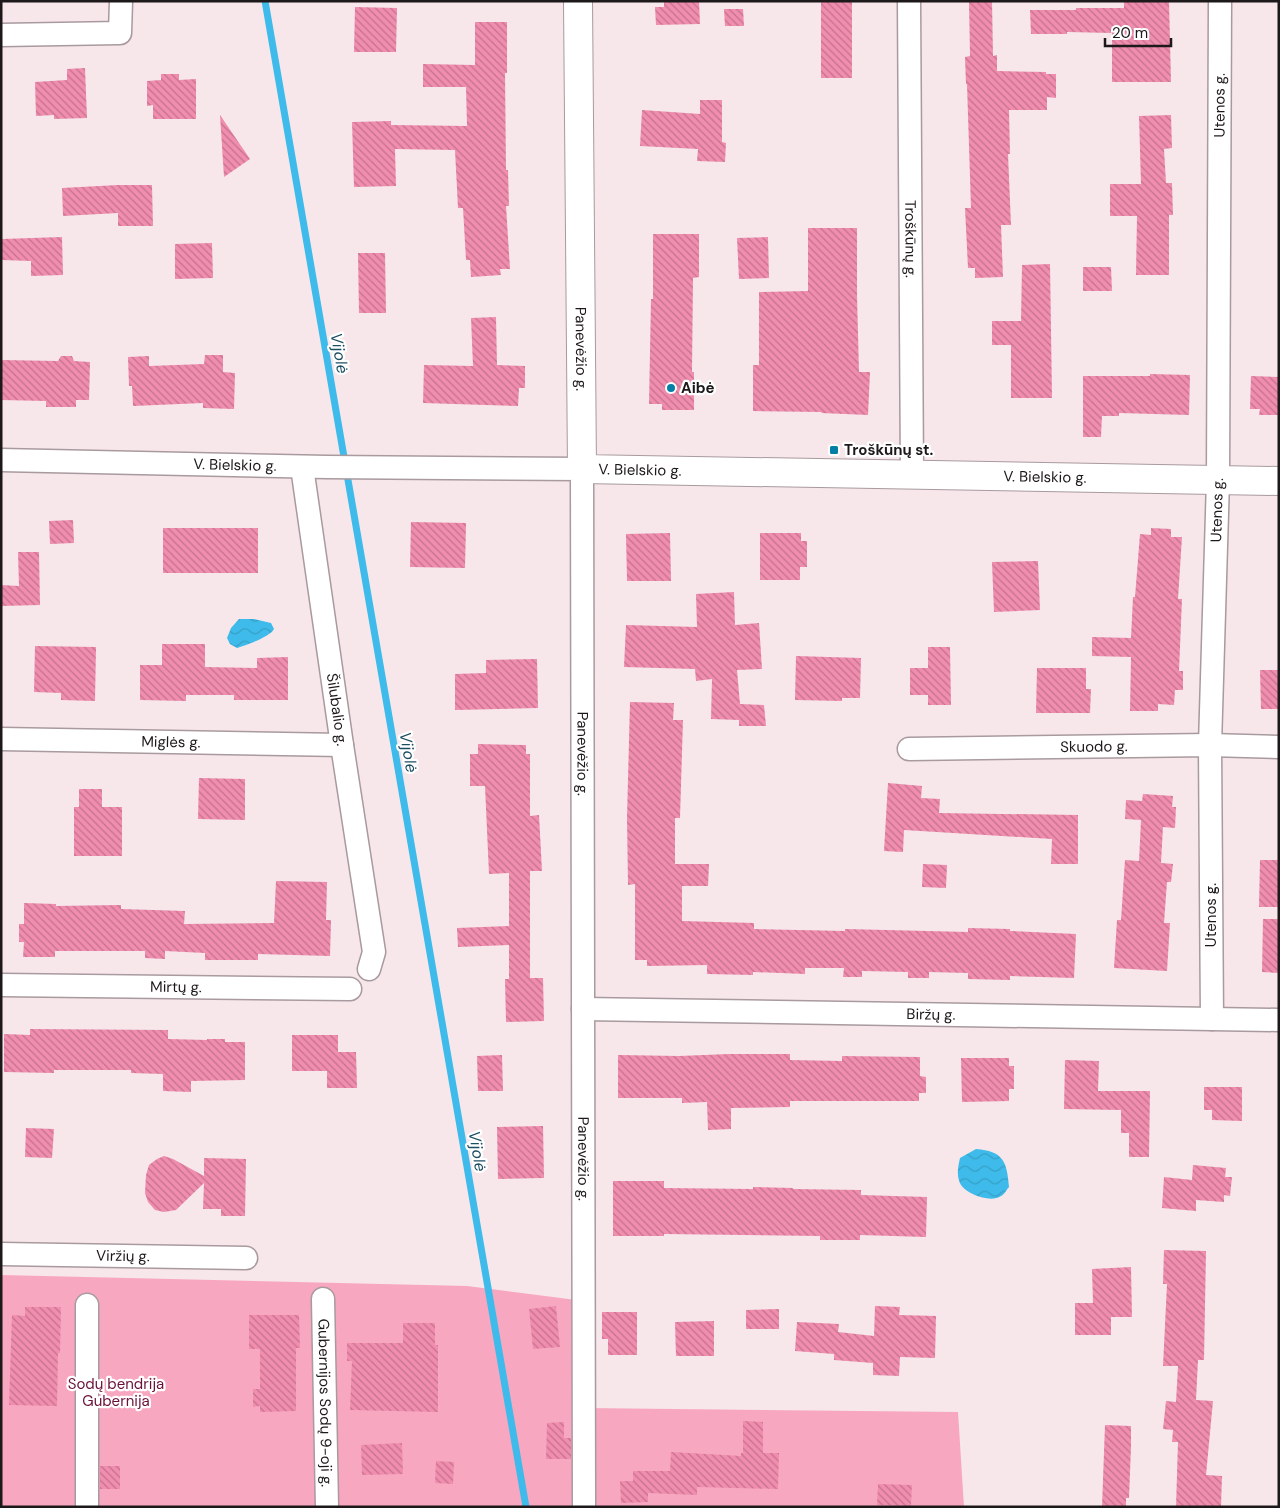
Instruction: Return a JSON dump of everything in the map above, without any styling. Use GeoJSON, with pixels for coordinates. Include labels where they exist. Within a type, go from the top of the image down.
{"type":"FeatureCollection","features":[{"type":"Feature","properties":{"kind":"street"},"geometry":{"type":"LineString","coordinates":[[1,34],[120,33],[121,1]]}},
{"type":"Feature","properties":{"kind":"street","name":"Panevėžio g."},"geometry":{"type":"LineString","coordinates":[[578,1],[582,469],[584,1507]]}},
{"type":"Feature","properties":{"kind":"street","name":"Troškūnų g."},"geometry":{"type":"LineString","coordinates":[[909,1],[912,474]]}},
{"type":"Feature","properties":{"kind":"street","name":"Utenos g."},"geometry":{"type":"LineString","coordinates":[[1212,1018],[1210,746],[1218,480],[1220,1]]}},
{"type":"Feature","properties":{"kind":"street","name":"V. Bielskio g."},"geometry":{"type":"LineString","coordinates":[[1,460],[356,468],[582,469],[1279,480]]}},
{"type":"Feature","properties":{"kind":"street","name":"Šilubalio g."},"geometry":{"type":"LineString","coordinates":[[302,467],[372,961]]}},
{"type":"Feature","properties":{"kind":"street","name":"Miglės g."},"geometry":{"type":"LineString","coordinates":[[1,740],[342,745]]}},
{"type":"Feature","properties":{"kind":"street","name":"Skuodo g."},"geometry":{"type":"LineString","coordinates":[[910,749],[1279,747]]}},
{"type":"Feature","properties":{"kind":"street","name":"Mirtų g."},"geometry":{"type":"LineString","coordinates":[[1,985],[350,989]]}},
{"type":"Feature","properties":{"kind":"street","name":"Biržų g."},"geometry":{"type":"LineString","coordinates":[[583,1008],[1279,1020]]}},
{"type":"Feature","properties":{"kind":"street","name":"Viržių g."},"geometry":{"type":"LineString","coordinates":[[1,1254],[246,1258]]}},
{"type":"Feature","properties":{"kind":"street","name":"Gubernijos Sodų 9-oji g."},"geometry":{"type":"LineString","coordinates":[[323,1299],[327,1507]]}},
{"type":"Feature","properties":{"kind":"street"},"geometry":{"type":"LineString","coordinates":[[87,1305],[87,1507]]}},
{"type":"Feature","properties":{"kind":"green space","name":"Sodų bendrija Gubernija"},"geometry":{"type":"Polygon","coordinates":[[[1,1275],[467,1286],[584,1301],[584,1408],[958,1412],[964,1507],[1,1507],[1,1275]]]}},
{"type":"Feature","properties":{"kind":"water"},"geometry":{"type":"Polygon","coordinates":[[[239,619],[254,619],[271,623],[274,629],[263,638],[237,648],[230,644],[227,638],[231,628],[239,619]]]}},
{"type":"Feature","properties":{"kind":"water"},"geometry":{"type":"Polygon","coordinates":[[[976,1149],[998,1155],[1005,1164],[1009,1187],[997,1198],[992,1199],[974,1195],[964,1189],[959,1182],[958,1168],[960,1158],[976,1149]]]}},
{"type":"Feature","properties":{"kind":"building"},"geometry":{"type":"Polygon","coordinates":[[[664,1],[699,1],[700,24],[656,25],[655,7],[664,7],[664,1]]]}},
{"type":"Feature","properties":{"kind":"building"},"geometry":{"type":"Polygon","coordinates":[[[821,1],[852,1],[852,78],[821,78],[821,1]]]}},
{"type":"Feature","properties":{"kind":"building"},"geometry":{"type":"Polygon","coordinates":[[[969,1],[992,1],[993,56],[997,55],[997,71],[1056,74],[1056,98],[1047,97],[1047,110],[1009,110],[1010,154],[1008,154],[1011,225],[1001,225],[1003,277],[975,278],[975,268],[968,268],[965,208],[971,208],[965,57],[970,56],[969,1]]]}},
{"type":"Feature","properties":{"kind":"building"},"geometry":{"type":"Polygon","coordinates":[[[1124,1],[1169,1],[1171,82],[1112,82],[1112,33],[1067,32],[1067,34],[1031,34],[1030,10],[1124,8],[1124,1]]]}},
{"type":"Feature","properties":{"kind":"building"},"geometry":{"type":"Polygon","coordinates":[[[355,7],[397,8],[396,52],[354,52],[355,7]]]}},
{"type":"Feature","properties":{"kind":"building"},"geometry":{"type":"Polygon","coordinates":[[[724,9],[743,9],[744,26],[725,26],[724,9]]]}},
{"type":"Feature","properties":{"kind":"building"},"geometry":{"type":"Polygon","coordinates":[[[475,22],[507,22],[507,73],[505,73],[506,170],[508,170],[509,206],[506,206],[510,269],[500,269],[501,275],[471,277],[470,260],[466,260],[463,208],[458,208],[455,150],[395,149],[396,186],[354,187],[352,122],[391,121],[391,125],[467,126],[466,87],[423,87],[423,64],[475,65],[475,22]]]}},
{"type":"Feature","properties":{"kind":"building"},"geometry":{"type":"Polygon","coordinates":[[[85,68],[87,118],[54,119],[54,115],[36,116],[35,82],[67,80],[67,69],[85,68]]]}},
{"type":"Feature","properties":{"kind":"building"},"geometry":{"type":"Polygon","coordinates":[[[161,74],[179,74],[179,80],[196,79],[196,119],[153,119],[153,105],[147,106],[147,81],[161,80],[161,74]]]}},
{"type":"Feature","properties":{"kind":"building"},"geometry":{"type":"Polygon","coordinates":[[[700,100],[722,100],[722,142],[726,143],[725,162],[697,161],[698,149],[640,146],[642,110],[700,114],[700,100]]]}},
{"type":"Feature","properties":{"kind":"building"},"geometry":{"type":"Polygon","coordinates":[[[220,115],[250,159],[224,177],[220,115]]]}},
{"type":"Feature","properties":{"kind":"building"},"geometry":{"type":"Polygon","coordinates":[[[1171,115],[1172,148],[1164,149],[1166,183],[1172,183],[1173,215],[1169,215],[1169,275],[1136,275],[1137,216],[1110,216],[1110,184],[1141,184],[1139,116],[1171,115]]]}},
{"type":"Feature","properties":{"kind":"building"},"geometry":{"type":"Polygon","coordinates":[[[152,185],[153,226],[118,226],[118,213],[63,216],[62,188],[152,185]]]}},
{"type":"Feature","properties":{"kind":"building"},"geometry":{"type":"Polygon","coordinates":[[[808,228],[857,228],[859,372],[870,372],[868,415],[753,411],[753,365],[759,365],[759,292],[808,291],[808,228]]]}},
{"type":"Feature","properties":{"kind":"building"},"geometry":{"type":"Polygon","coordinates":[[[653,234],[699,234],[699,277],[693,278],[692,372],[694,372],[694,410],[662,410],[662,404],[649,404],[651,299],[653,299],[653,234]]]}},
{"type":"Feature","properties":{"kind":"building"},"geometry":{"type":"Polygon","coordinates":[[[62,237],[63,275],[31,276],[31,261],[2,260],[2,239],[62,237]]]}},
{"type":"Feature","properties":{"kind":"building"},"geometry":{"type":"Polygon","coordinates":[[[768,237],[769,278],[739,279],[737,238],[768,237]]]}},
{"type":"Feature","properties":{"kind":"building"},"geometry":{"type":"Polygon","coordinates":[[[212,243],[213,278],[175,279],[175,244],[212,243]]]}},
{"type":"Feature","properties":{"kind":"building"},"geometry":{"type":"Polygon","coordinates":[[[358,253],[385,253],[386,313],[359,313],[358,253]]]}},
{"type":"Feature","properties":{"kind":"building"},"geometry":{"type":"Polygon","coordinates":[[[1050,264],[1052,398],[1011,398],[1011,345],[992,345],[992,321],[1021,321],[1022,265],[1050,264]]]}},
{"type":"Feature","properties":{"kind":"building"},"geometry":{"type":"Polygon","coordinates":[[[1083,267],[1111,267],[1112,291],[1083,291],[1083,267]]]}},
{"type":"Feature","properties":{"kind":"building"},"geometry":{"type":"Polygon","coordinates":[[[496,317],[497,365],[525,366],[525,388],[519,388],[518,406],[423,403],[424,365],[473,366],[471,318],[496,317]]]}},
{"type":"Feature","properties":{"kind":"building"},"geometry":{"type":"Polygon","coordinates":[[[205,355],[223,355],[223,372],[235,373],[234,409],[203,408],[203,403],[133,406],[132,386],[129,386],[128,357],[149,356],[149,366],[204,364],[205,355]]]}},
{"type":"Feature","properties":{"kind":"building"},"geometry":{"type":"Polygon","coordinates":[[[61,356],[72,356],[74,361],[90,362],[89,400],[76,400],[76,407],[46,407],[46,401],[1,400],[1,360],[58,361],[61,356]]]}},
{"type":"Feature","properties":{"kind":"building"},"geometry":{"type":"Polygon","coordinates":[[[1150,374],[1190,375],[1189,415],[1119,413],[1119,416],[1102,416],[1101,437],[1083,437],[1083,376],[1150,376],[1150,374]]]}},
{"type":"Feature","properties":{"kind":"building"},"geometry":{"type":"Polygon","coordinates":[[[1251,376],[1279,377],[1279,415],[1259,415],[1260,409],[1250,409],[1251,376]]]}},
{"type":"Feature","properties":{"kind":"building"},"geometry":{"type":"Polygon","coordinates":[[[73,520],[74,543],[50,544],[49,521],[73,520]]]}},
{"type":"Feature","properties":{"kind":"building"},"geometry":{"type":"Polygon","coordinates":[[[411,522],[466,523],[465,568],[410,567],[411,522]]]}},
{"type":"Feature","properties":{"kind":"building"},"geometry":{"type":"Polygon","coordinates":[[[163,528],[258,528],[258,573],[163,573],[163,528]]]}},
{"type":"Feature","properties":{"kind":"building"},"geometry":{"type":"Polygon","coordinates":[[[1151,528],[1171,529],[1171,537],[1182,537],[1178,599],[1182,599],[1179,671],[1183,671],[1183,690],[1175,690],[1174,705],[1158,704],[1158,711],[1130,711],[1131,657],[1092,656],[1092,637],[1131,638],[1133,597],[1135,597],[1140,534],[1151,535],[1151,528]]]}},
{"type":"Feature","properties":{"kind":"building"},"geometry":{"type":"Polygon","coordinates":[[[670,533],[671,581],[627,581],[626,534],[670,533]]]}},
{"type":"Feature","properties":{"kind":"building"},"geometry":{"type":"Polygon","coordinates":[[[760,533],[801,533],[801,541],[807,541],[807,567],[800,567],[800,580],[760,580],[760,533]]]}},
{"type":"Feature","properties":{"kind":"building"},"geometry":{"type":"Polygon","coordinates":[[[18,552],[39,552],[40,605],[1,606],[1,585],[19,586],[18,552]]]}},
{"type":"Feature","properties":{"kind":"building"},"geometry":{"type":"Polygon","coordinates":[[[1038,561],[1040,610],[994,612],[992,562],[1038,561]]]}},
{"type":"Feature","properties":{"kind":"building"},"geometry":{"type":"Polygon","coordinates":[[[734,592],[735,625],[759,623],[762,669],[737,670],[740,704],[764,705],[766,726],[739,726],[739,720],[711,719],[712,679],[696,681],[695,669],[624,667],[626,625],[697,627],[696,594],[734,592]]]}},
{"type":"Feature","properties":{"kind":"building"},"geometry":{"type":"Polygon","coordinates":[[[162,644],[205,644],[205,667],[257,668],[257,658],[288,657],[288,700],[234,700],[234,695],[186,695],[186,701],[140,700],[140,665],[162,665],[162,644]]]}},
{"type":"Feature","properties":{"kind":"building"},"geometry":{"type":"Polygon","coordinates":[[[35,646],[96,647],[95,701],[61,700],[61,693],[34,692],[35,646]]]}},
{"type":"Feature","properties":{"kind":"building"},"geometry":{"type":"Polygon","coordinates":[[[928,647],[950,647],[951,705],[928,705],[928,695],[910,695],[910,668],[928,668],[928,647]]]}},
{"type":"Feature","properties":{"kind":"building"},"geometry":{"type":"Polygon","coordinates":[[[796,656],[861,658],[860,698],[842,698],[842,701],[795,700],[796,656]]]}},
{"type":"Feature","properties":{"kind":"building"},"geometry":{"type":"Polygon","coordinates":[[[537,659],[538,708],[455,710],[455,674],[486,673],[486,660],[537,659]]]}},
{"type":"Feature","properties":{"kind":"building"},"geometry":{"type":"Polygon","coordinates":[[[1037,668],[1086,668],[1086,689],[1091,689],[1090,713],[1036,713],[1037,668]]]}},
{"type":"Feature","properties":{"kind":"building"},"geometry":{"type":"Polygon","coordinates":[[[1260,670],[1279,670],[1279,709],[1261,709],[1260,670]]]}},
{"type":"Feature","properties":{"kind":"building"},"geometry":{"type":"Polygon","coordinates":[[[630,702],[674,703],[673,720],[683,720],[680,818],[675,818],[675,864],[709,864],[708,886],[682,886],[682,921],[754,923],[754,929],[968,932],[968,928],[1076,934],[1074,978],[1010,976],[1010,980],[968,979],[968,973],[929,972],[929,978],[908,978],[908,972],[862,971],[862,977],[843,977],[844,968],[805,968],[805,974],[753,972],[753,975],[707,974],[707,965],[647,966],[647,960],[635,960],[635,884],[628,885],[627,818],[630,702]]]}},
{"type":"Feature","properties":{"kind":"building"},"geometry":{"type":"Polygon","coordinates":[[[478,744],[526,745],[526,754],[530,754],[530,816],[539,815],[542,871],[530,871],[530,978],[543,978],[544,1021],[506,1022],[505,979],[509,979],[509,945],[458,947],[457,928],[509,926],[509,873],[489,874],[485,786],[470,786],[470,754],[478,754],[478,744]]]}},
{"type":"Feature","properties":{"kind":"building"},"geometry":{"type":"Polygon","coordinates":[[[199,778],[245,779],[245,820],[198,819],[199,778]]]}},
{"type":"Feature","properties":{"kind":"building"},"geometry":{"type":"Polygon","coordinates":[[[888,783],[922,786],[921,798],[940,799],[939,813],[1078,815],[1078,864],[1051,864],[1052,839],[904,830],[903,852],[884,851],[888,783]]]}},
{"type":"Feature","properties":{"kind":"building"},"geometry":{"type":"Polygon","coordinates":[[[79,789],[102,789],[102,807],[122,807],[122,856],[74,856],[74,807],[79,807],[79,789]]]}},
{"type":"Feature","properties":{"kind":"building"},"geometry":{"type":"Polygon","coordinates":[[[1143,794],[1173,796],[1172,807],[1176,807],[1175,828],[1163,827],[1161,863],[1173,864],[1171,882],[1167,882],[1164,923],[1170,923],[1167,971],[1114,968],[1117,920],[1121,920],[1125,860],[1139,861],[1141,820],[1125,819],[1126,800],[1142,801],[1143,794]]]}},
{"type":"Feature","properties":{"kind":"building"},"geometry":{"type":"Polygon","coordinates":[[[1260,860],[1279,860],[1279,907],[1259,907],[1260,860]]]}},
{"type":"Feature","properties":{"kind":"building"},"geometry":{"type":"Polygon","coordinates":[[[923,864],[947,865],[946,888],[922,887],[923,864]]]}},
{"type":"Feature","properties":{"kind":"building"},"geometry":{"type":"Polygon","coordinates":[[[276,881],[327,882],[326,920],[331,920],[330,956],[258,954],[258,960],[205,960],[205,953],[165,951],[165,959],[145,958],[145,951],[55,951],[55,957],[23,957],[24,942],[19,942],[19,924],[24,924],[24,903],[56,904],[56,906],[121,905],[121,909],[185,911],[184,924],[274,923],[276,881]]]}},
{"type":"Feature","properties":{"kind":"building"},"geometry":{"type":"Polygon","coordinates":[[[1263,919],[1279,919],[1279,973],[1262,972],[1263,919]]]}},
{"type":"Feature","properties":{"kind":"building"},"geometry":{"type":"Polygon","coordinates":[[[30,1029],[168,1030],[168,1039],[225,1039],[225,1042],[245,1042],[245,1080],[191,1081],[191,1092],[163,1091],[163,1074],[131,1073],[131,1070],[54,1070],[54,1073],[4,1072],[4,1034],[30,1035],[30,1029]]]}},
{"type":"Feature","properties":{"kind":"building"},"geometry":{"type":"Polygon","coordinates":[[[292,1035],[338,1035],[338,1052],[356,1052],[357,1088],[327,1088],[327,1071],[292,1071],[292,1035]]]}},
{"type":"Feature","properties":{"kind":"building"},"geometry":{"type":"Polygon","coordinates":[[[790,1054],[790,1060],[842,1061],[842,1056],[920,1057],[920,1076],[926,1077],[926,1093],[919,1093],[919,1101],[790,1101],[790,1107],[731,1108],[731,1129],[708,1130],[707,1102],[682,1103],[682,1098],[618,1098],[618,1055],[679,1056],[790,1054]]]}},
{"type":"Feature","properties":{"kind":"building"},"geometry":{"type":"Polygon","coordinates":[[[502,1055],[503,1091],[478,1091],[477,1056],[502,1055]]]}},
{"type":"Feature","properties":{"kind":"building"},"geometry":{"type":"Polygon","coordinates":[[[961,1058],[1009,1058],[1009,1066],[1014,1066],[1014,1089],[1009,1089],[1009,1101],[962,1102],[961,1058]]]}},
{"type":"Feature","properties":{"kind":"building"},"geometry":{"type":"Polygon","coordinates":[[[1065,1060],[1099,1061],[1098,1091],[1150,1091],[1149,1157],[1129,1157],[1129,1133],[1121,1133],[1121,1110],[1064,1109],[1065,1060]]]}},
{"type":"Feature","properties":{"kind":"building"},"geometry":{"type":"Polygon","coordinates":[[[1204,1087],[1242,1087],[1242,1121],[1212,1120],[1212,1110],[1204,1110],[1204,1087]]]}},
{"type":"Feature","properties":{"kind":"building"},"geometry":{"type":"Polygon","coordinates":[[[543,1126],[544,1178],[498,1179],[497,1127],[543,1126]]]}},
{"type":"Feature","properties":{"kind":"building"},"geometry":{"type":"Polygon","coordinates":[[[26,1128],[54,1129],[52,1158],[25,1157],[26,1128]]]}},
{"type":"Feature","properties":{"kind":"building"},"geometry":{"type":"Polygon","coordinates":[[[164,1156],[204,1176],[204,1158],[246,1159],[245,1216],[221,1216],[221,1209],[203,1209],[204,1183],[176,1210],[164,1212],[155,1210],[148,1202],[145,1193],[146,1175],[149,1165],[164,1156]]]}},
{"type":"Feature","properties":{"kind":"building"},"geometry":{"type":"Polygon","coordinates":[[[1193,1165],[1226,1168],[1225,1177],[1232,1177],[1230,1196],[1224,1195],[1224,1202],[1196,1200],[1196,1211],[1162,1208],[1164,1177],[1192,1180],[1193,1165]]]}},
{"type":"Feature","properties":{"kind":"building"},"geometry":{"type":"Polygon","coordinates":[[[613,1181],[664,1181],[664,1188],[753,1189],[753,1187],[861,1190],[861,1195],[927,1197],[926,1237],[860,1235],[860,1240],[820,1240],[820,1236],[664,1234],[664,1236],[613,1236],[613,1181]]]}},
{"type":"Feature","properties":{"kind":"building"},"geometry":{"type":"Polygon","coordinates":[[[1164,1250],[1206,1251],[1204,1360],[1198,1360],[1196,1400],[1213,1401],[1206,1475],[1222,1476],[1221,1507],[1176,1507],[1178,1442],[1172,1442],[1173,1430],[1163,1429],[1166,1401],[1176,1402],[1178,1366],[1163,1366],[1167,1284],[1163,1284],[1164,1250]]]}},
{"type":"Feature","properties":{"kind":"building"},"geometry":{"type":"Polygon","coordinates":[[[1131,1267],[1132,1317],[1111,1317],[1111,1335],[1075,1335],[1075,1303],[1093,1303],[1092,1269],[1131,1267]]]}},
{"type":"Feature","properties":{"kind":"building"},"geometry":{"type":"Polygon","coordinates":[[[556,1306],[560,1347],[533,1349],[529,1309],[556,1306]]]}},
{"type":"Feature","properties":{"kind":"building"},"geometry":{"type":"Polygon","coordinates":[[[875,1306],[900,1307],[899,1315],[936,1316],[935,1358],[900,1357],[899,1376],[873,1375],[873,1363],[834,1360],[834,1354],[795,1351],[797,1322],[839,1324],[838,1332],[874,1336],[875,1306]]]}},
{"type":"Feature","properties":{"kind":"building"},"geometry":{"type":"Polygon","coordinates":[[[25,1307],[61,1307],[57,1406],[9,1405],[12,1315],[25,1316],[25,1307]]]}},
{"type":"Feature","properties":{"kind":"building"},"geometry":{"type":"Polygon","coordinates":[[[779,1309],[779,1329],[746,1329],[746,1310],[779,1309]]]}},
{"type":"Feature","properties":{"kind":"building"},"geometry":{"type":"Polygon","coordinates":[[[602,1312],[637,1312],[637,1355],[608,1355],[608,1339],[602,1339],[602,1312]]]}},
{"type":"Feature","properties":{"kind":"building"},"geometry":{"type":"Polygon","coordinates":[[[249,1315],[299,1315],[300,1348],[296,1348],[296,1411],[260,1412],[260,1406],[253,1407],[253,1389],[260,1389],[260,1349],[249,1349],[249,1315]]]}},
{"type":"Feature","properties":{"kind":"building"},"geometry":{"type":"Polygon","coordinates":[[[714,1321],[714,1356],[676,1356],[675,1322],[714,1321]]]}},
{"type":"Feature","properties":{"kind":"building"},"geometry":{"type":"Polygon","coordinates":[[[403,1323],[435,1323],[435,1345],[438,1345],[438,1412],[350,1410],[352,1361],[347,1361],[347,1343],[403,1343],[403,1323]]]}},
{"type":"Feature","properties":{"kind":"building"},"geometry":{"type":"Polygon","coordinates":[[[743,1421],[763,1422],[763,1453],[779,1453],[778,1489],[697,1487],[697,1495],[648,1493],[648,1502],[621,1503],[620,1481],[633,1481],[633,1471],[670,1471],[671,1452],[741,1456],[741,1453],[743,1453],[743,1421]]]}},
{"type":"Feature","properties":{"kind":"building"},"geometry":{"type":"Polygon","coordinates":[[[564,1422],[564,1438],[571,1438],[571,1459],[546,1459],[547,1423],[564,1422]]]}},
{"type":"Feature","properties":{"kind":"building"},"geometry":{"type":"Polygon","coordinates":[[[1105,1425],[1131,1426],[1129,1498],[1126,1498],[1126,1507],[1102,1507],[1105,1425]]]}},
{"type":"Feature","properties":{"kind":"building"},"geometry":{"type":"Polygon","coordinates":[[[402,1443],[403,1474],[362,1475],[361,1445],[402,1443]]]}},
{"type":"Feature","properties":{"kind":"building"},"geometry":{"type":"Polygon","coordinates":[[[436,1461],[454,1462],[453,1484],[435,1483],[436,1461]]]}},
{"type":"Feature","properties":{"kind":"building"},"geometry":{"type":"Polygon","coordinates":[[[100,1466],[120,1466],[120,1489],[100,1489],[100,1466]]]}},
{"type":"Feature","properties":{"kind":"building"},"geometry":{"type":"Polygon","coordinates":[[[878,1484],[912,1485],[911,1506],[877,1505],[878,1484]]]}},
{"type":"Feature","properties":{"kind":"waterway","name":"Vijolė"},"geometry":{"type":"LineString","coordinates":[[265,1],[526,1507]]}},
{"type":"Feature","properties":{"kind":"place","name":"Aibė"},"geometry":{"type":"Point","coordinates":[671,388]}},
{"type":"Feature","properties":{"kind":"place","name":"Troškūnų st."},"geometry":{"type":"Point","coordinates":[834,450]}}]}
